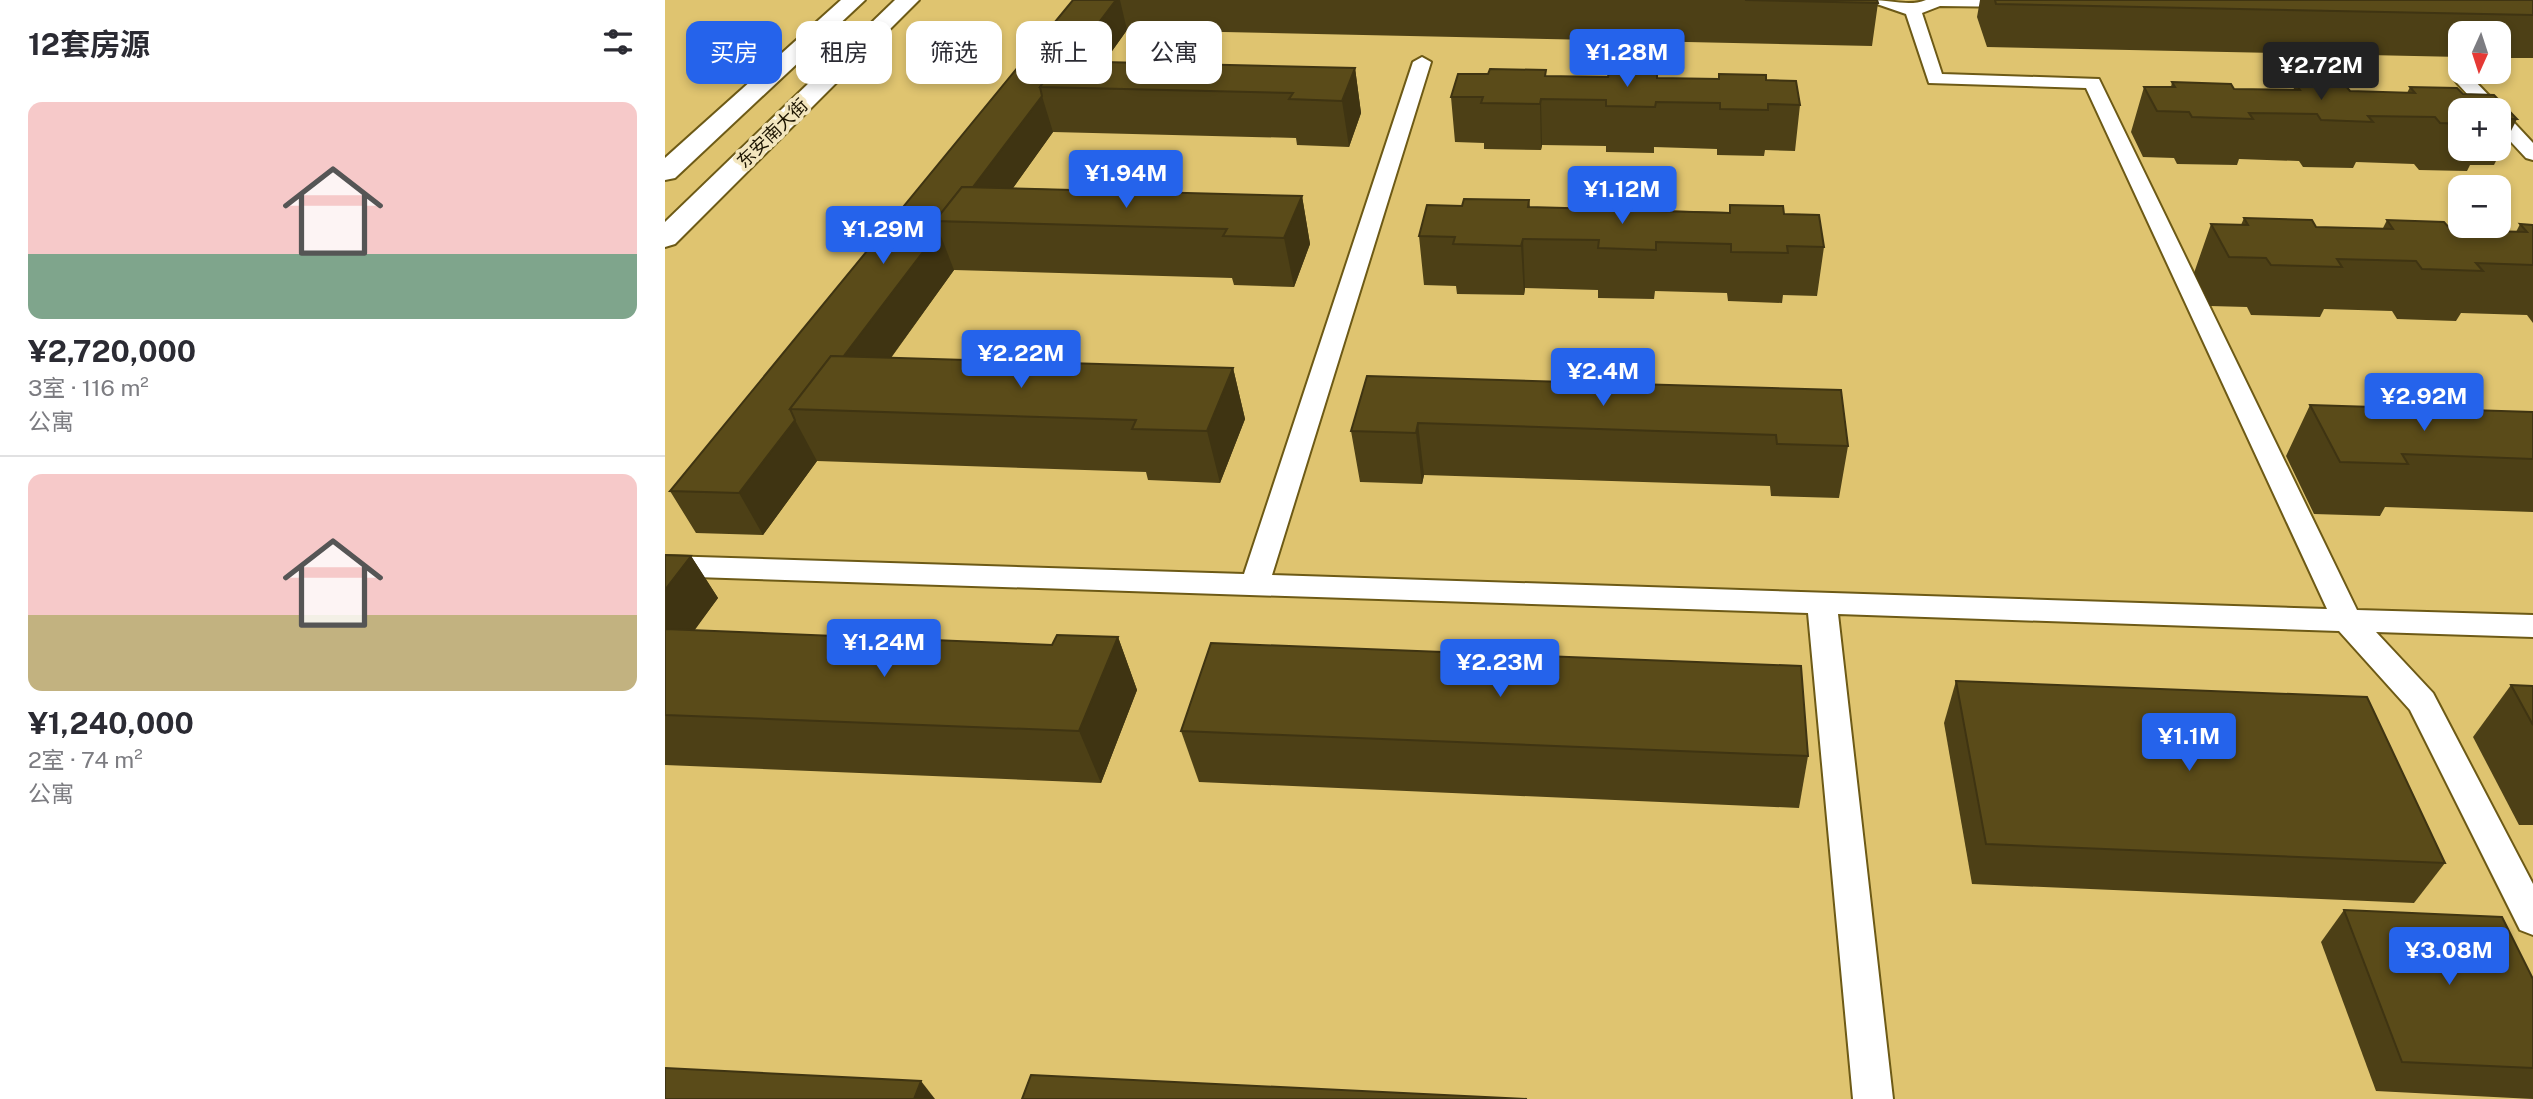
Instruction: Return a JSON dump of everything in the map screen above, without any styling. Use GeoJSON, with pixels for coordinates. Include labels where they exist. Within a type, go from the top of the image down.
{"type":"FeatureCollection","features":[{"type":"Feature","properties":{"kind":"main road","name":"东安南大街"},"geometry":{"type":"LineString","coordinates":[[665,172],[854,0]]}},
{"type":"Feature","properties":{"kind":"main road","name":"东安南大街"},"geometry":{"type":"LineString","coordinates":[[665,238],[908,0]]}},
{"type":"Feature","properties":{"kind":"lane"},"geometry":{"type":"LineString","coordinates":[[1880,0],[1913,10],[1938,0],[2035,3]]}},
{"type":"Feature","properties":{"kind":"lane"},"geometry":{"type":"LineString","coordinates":[[1913,10],[1935,79],[2093,82],[2347,620],[2422,702],[2533,919]]}},
{"type":"Feature","properties":{"kind":"lane"},"geometry":{"type":"LineString","coordinates":[[1255,585],[1422,62]]}},
{"type":"Feature","properties":{"kind":"lane"},"geometry":{"type":"LineString","coordinates":[[2468,84],[2481,98]]}},
{"type":"Feature","properties":{"kind":"lane"},"geometry":{"type":"LineString","coordinates":[[2511,131],[2533,154]]}},
{"type":"Feature","properties":{"kind":"lane"},"geometry":{"type":"LineString","coordinates":[[665,566],[2533,626]]}},
{"type":"Feature","properties":{"kind":"lane"},"geometry":{"type":"LineString","coordinates":[[1822,603],[1873,1099]]}},
{"type":"Feature","properties":{"kind":"building"},"geometry":{"type":"Polygon","coordinates":[[[1073,0],[1116,0],[1100,21],[1056,21],[1073,0]]]}},
{"type":"Feature","properties":{"kind":"building"},"geometry":{"type":"Polygon","coordinates":[[[1745,0],[1877,0],[1878,3],[1745,0]]]}},
{"type":"Feature","properties":{"kind":"building"},"geometry":{"type":"Polygon","coordinates":[[[1995,0],[2533,0],[2533,15],[1996,4],[1995,0]]]}},
{"type":"Feature","properties":{"kind":"building"},"geometry":{"type":"Polygon","coordinates":[[[1112,62],[1126,63],[1126,84],[1222,84],[1222,65],[1355,68],[1342,101],[1289,99],[1293,93],[1040,87],[1042,84],[1112,84],[1112,62]]]}},
{"type":"Feature","properties":{"kind":"building"},"geometry":{"type":"Polygon","coordinates":[[[1016,69],[1016,84],[1042,84],[1040,87],[1042,96],[973,187],[962,187],[935,221],[939,231],[843,357],[831,356],[790,409],[795,420],[739,493],[670,491],[1016,69]]]}},
{"type":"Feature","properties":{"kind":"building"},"geometry":{"type":"Polygon","coordinates":[[[1490,69],[1546,70],[1545,76],[1608,77],[1609,71],[1657,72],[1657,78],[1719,79],[1719,74],[1766,75],[1766,80],[1796,81],[1800,105],[1768,104],[1768,110],[1720,109],[1720,103],[1656,102],[1655,107],[1606,106],[1606,100],[1541,99],[1540,104],[1481,103],[1483,97],[1451,97],[1458,74],[1488,74],[1490,69]]]}},
{"type":"Feature","properties":{"kind":"building"},"geometry":{"type":"Polygon","coordinates":[[[2172,82],[2231,84],[2234,89],[2300,90],[2296,84],[2345,85],[2350,91],[2415,93],[2410,87],[2457,88],[2463,94],[2494,95],[2497,98],[2448,98],[2448,123],[2440,123],[2435,117],[2368,116],[2373,122],[2321,120],[2317,114],[2249,113],[2253,119],[2192,117],[2189,112],[2157,111],[2144,87],[2175,87],[2172,82]]]}},
{"type":"Feature","properties":{"kind":"building"},"geometry":{"type":"Polygon","coordinates":[[[962,187],[1302,196],[1284,238],[1223,236],[1227,229],[935,221],[962,187]]]}},
{"type":"Feature","properties":{"kind":"building"},"geometry":{"type":"Polygon","coordinates":[[[1464,199],[1529,200],[1528,207],[1602,209],[1602,201],[1658,202],[1657,211],[1730,213],[1730,205],[1783,206],[1784,214],[1819,215],[1824,247],[1787,246],[1788,253],[1731,252],[1731,244],[1656,242],[1656,250],[1598,248],[1599,240],[1523,239],[1521,246],[1453,244],[1455,237],[1419,236],[1427,205],[1462,206],[1464,199]]]}},
{"type":"Feature","properties":{"kind":"building"},"geometry":{"type":"Polygon","coordinates":[[[2244,218],[2312,220],[2316,227],[2393,229],[2387,220],[2444,222],[2448,227],[2448,238],[2511,238],[2511,232],[2527,232],[2520,224],[2533,225],[2533,265],[2476,263],[2483,271],[2422,269],[2416,261],[2337,259],[2342,267],[2271,265],[2266,258],[2229,257],[2211,224],[2248,225],[2244,218]]]}},
{"type":"Feature","properties":{"kind":"building"},"geometry":{"type":"Polygon","coordinates":[[[831,356],[1233,368],[1207,431],[1132,429],[1136,420],[790,409],[831,356]]]}},
{"type":"Feature","properties":{"kind":"building"},"geometry":{"type":"Polygon","coordinates":[[[1367,376],[1841,390],[1848,446],[1777,444],[1776,435],[1418,423],[1416,433],[1351,431],[1367,376]]]}},
{"type":"Feature","properties":{"kind":"building"},"geometry":{"type":"Polygon","coordinates":[[[2310,405],[2533,412],[2533,459],[2402,454],[2408,464],[2340,462],[2310,405]]]}},
{"type":"Feature","properties":{"kind":"building"},"geometry":{"type":"Polygon","coordinates":[[[665,555],[691,556],[665,590],[665,555]]]}},
{"type":"Feature","properties":{"kind":"building"},"geometry":{"type":"Polygon","coordinates":[[[665,629],[1052,645],[1057,635],[1118,637],[1079,731],[665,715],[665,629]]]}},
{"type":"Feature","properties":{"kind":"building"},"geometry":{"type":"Polygon","coordinates":[[[1211,643],[1801,666],[1808,756],[1181,731],[1211,643]]]}},
{"type":"Feature","properties":{"kind":"building"},"geometry":{"type":"Polygon","coordinates":[[[1956,681],[2367,697],[2445,863],[1986,844],[1956,681]]]}},
{"type":"Feature","properties":{"kind":"building"},"geometry":{"type":"Polygon","coordinates":[[[2511,685],[2533,686],[2533,725],[2511,685]]]}},
{"type":"Feature","properties":{"kind":"building"},"geometry":{"type":"Polygon","coordinates":[[[2344,910],[2502,917],[2533,979],[2533,1068],[2402,1062],[2344,910]]]}},
{"type":"Feature","properties":{"kind":"building"},"geometry":{"type":"Polygon","coordinates":[[[665,1068],[921,1081],[914,1099],[665,1099],[665,1068]]]}},
{"type":"Feature","properties":{"kind":"building"},"geometry":{"type":"Polygon","coordinates":[[[1031,1075],[1527,1099],[1022,1099],[1031,1075]]]}}]}
